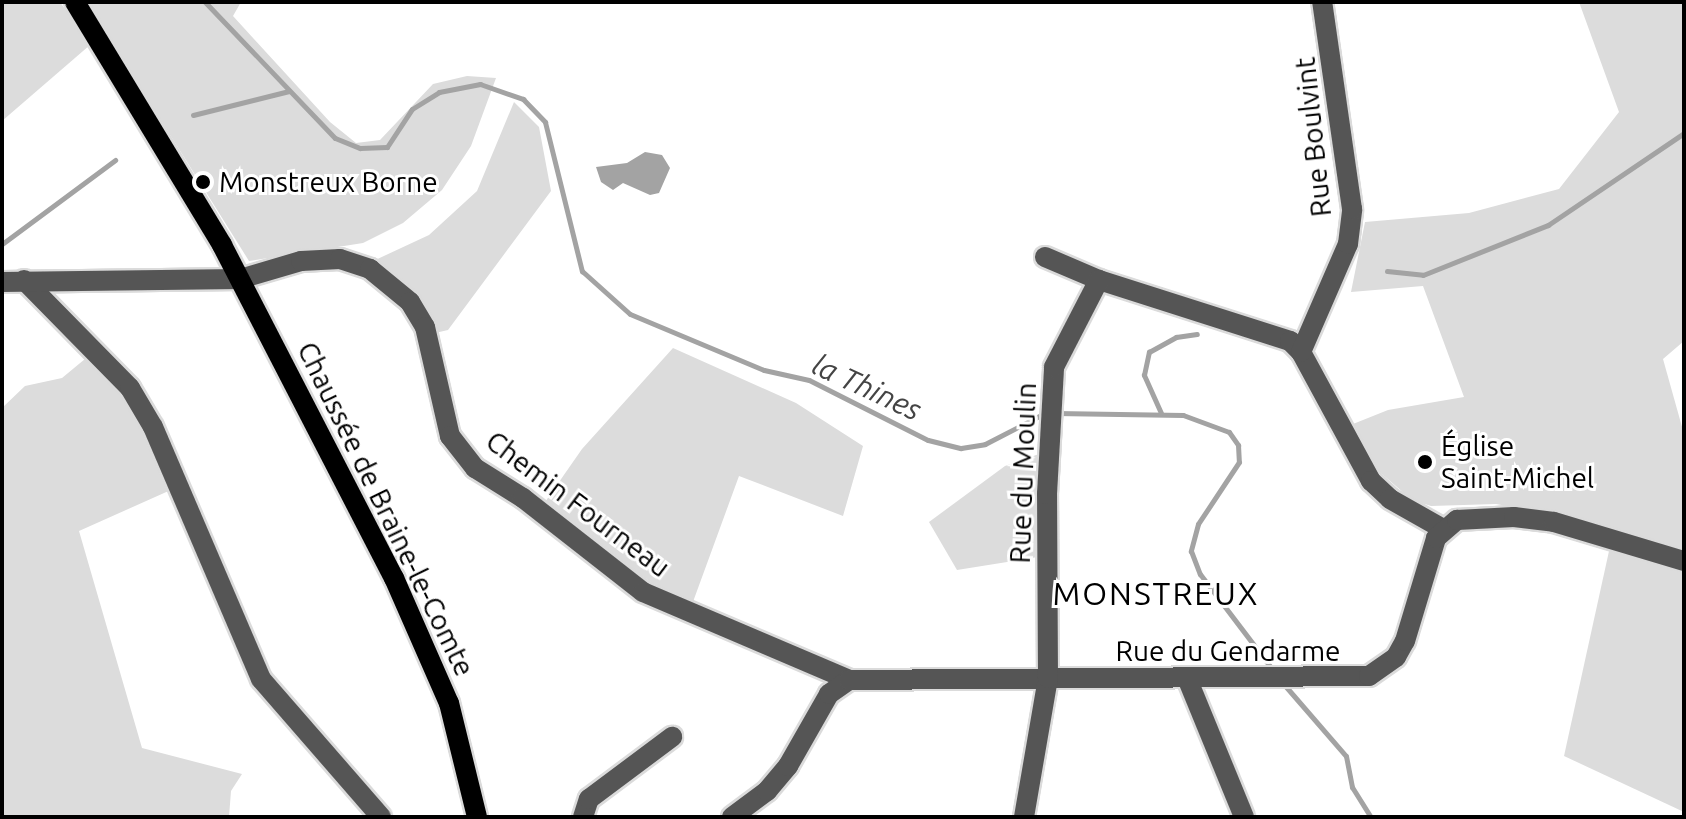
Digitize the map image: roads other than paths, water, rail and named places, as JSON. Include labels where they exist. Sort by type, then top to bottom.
[{"type":"main road","name":"Chaussée de Braine-le-Comte","points":[[75,2],[152,122],[240,279],[425,644],[463,748],[477,817]]},
{"type":"street","name":"Rue Boulvint","points":[[1301,352],[1348,244],[1352,209],[1322,2]]},
{"type":"street","points":[[1045,257],[1099,280],[1290,341],[1301,352],[1371,481],[1390,499],[1443,529],[1457,520],[1480,517],[1541,520],[1596,530],[1684,561]]},
{"type":"street","name":"Chemin Fourneau","points":[[240,279],[301,261],[340,259],[370,269],[410,302],[436,361],[450,436],[475,468],[523,498],[643,592],[849,680]]},
{"type":"street","points":[[2,282],[240,279]]},
{"type":"street","points":[[24,280],[130,388],[153,427],[261,679],[381,817]]},
{"type":"street","name":"Rue du Moulin","points":[[1024,817],[1048,678],[1051,413],[1061,349],[1099,280]]},
{"type":"street","name":"Rue du Gendarme","points":[[849,680],[1357,679],[1396,657],[1443,529]]},
{"type":"street","points":[[1187,678],[1244,817]]},
{"type":"street","points":[[732,817],[788,766],[829,694],[849,680]]},
{"type":"street","points":[[583,817],[589,799],[672,737]]},
{"type":"waterway","name":"la Thines","points":[[205,2],[335,138],[360,148],[387,147],[412,109],[439,92],[480,84],[523,99],[545,122],[582,271],[630,314],[764,370],[809,380],[928,440],[961,448],[985,444],[1045,413]]},
{"type":"waterway","points":[[193,115],[289,91]]},
{"type":"waterway","points":[[1387,271],[1423,275],[1548,225],[1684,133]]},
{"type":"waterway","points":[[2,244],[115,160]]},
{"type":"waterway","points":[[1161,413],[1144,375],[1149,352],[1176,337],[1197,334]]},
{"type":"waterway","name":"la Thines","points":[[1055,413],[1183,415],[1229,432],[1238,445],[1239,462],[1198,524],[1191,551],[1200,574],[1273,670]]},
{"type":"waterway","name":"la Thines","points":[[1281,681],[1346,756],[1352,787],[1371,817]]},
{"type":"place","name":"Monstreux Borne","points":[[203,182]]},
{"type":"place","name":"Église Saint-Michel","points":[[1425,462]]},
{"type":"district","name":"MONSTREUX","points":[[1156,593]]}]
